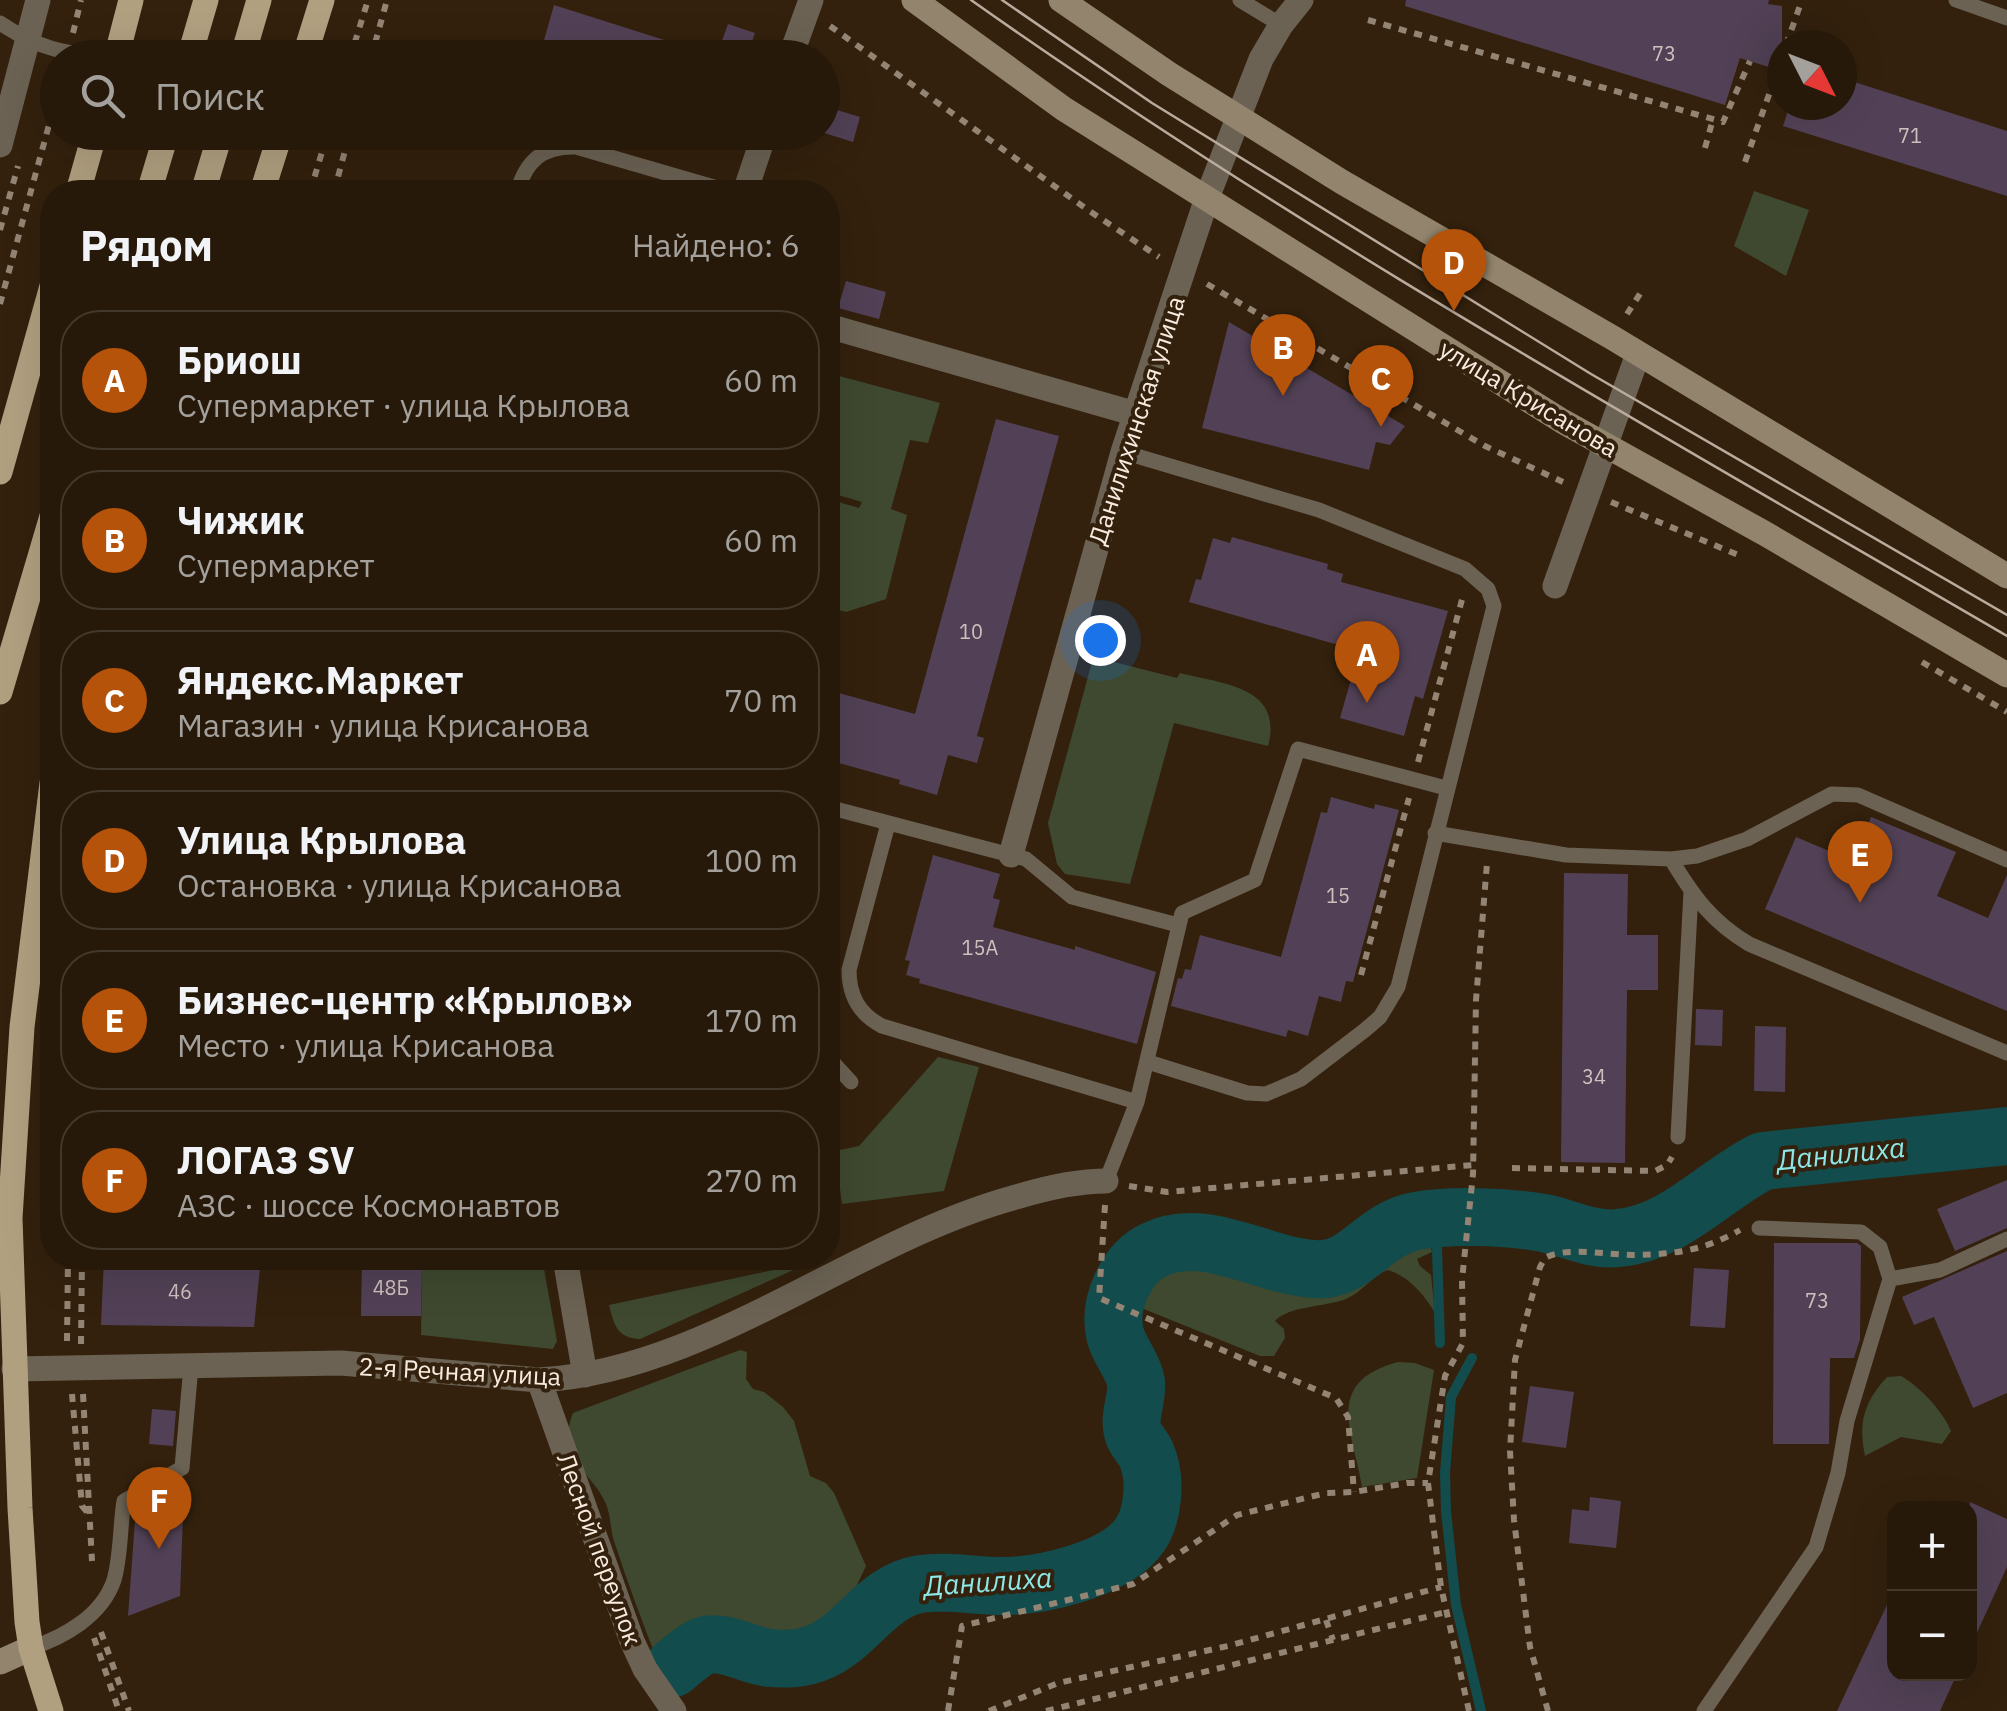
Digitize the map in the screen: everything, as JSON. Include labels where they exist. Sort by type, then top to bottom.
[{"type":"main road","points":[[119,40],[132,0]]},
{"type":"main road","points":[[194,40],[206,0]]},
{"type":"main road","points":[[247,40],[259,0]]},
{"type":"main road","points":[[310,40],[322,0]]},
{"type":"main road","name":"улица Крисанова","points":[[914,0],[1064,109],[1425,336],[1606,445],[2007,675]]},
{"type":"main road","points":[[1061,0],[1237,118],[2007,576]]},
{"type":"main road","points":[[81,180],[90,150]]},
{"type":"main road","points":[[153,180],[162,150]]},
{"type":"main road","points":[[206,180],[215,150]]},
{"type":"main road","points":[[266,180],[275,150]]},
{"type":"main road","points":[[0,472],[40,329]]},
{"type":"main road","points":[[0,692],[40,557]]},
{"type":"main road","points":[[40,881],[22,1027],[12,1166],[14,1369],[31,1648],[51,1711]]},
{"type":"main road","points":[[0,1662],[31,1648]]},
{"type":"street","points":[[0,146],[38,0]]},
{"type":"street","name":"Данилихинская улица","points":[[1011,855],[1123,452],[1207,198],[1261,59],[1301,0]]},
{"type":"street","points":[[796,40],[808,5]]},
{"type":"street","points":[[748,180],[759,150]]},
{"type":"street","points":[[840,329],[1136,414]]},
{"type":"street","points":[[1555,586],[1638,354]]},
{"type":"street","name":"2-я Речная улица","points":[[840,1269],[978,1207],[1069,1183],[1106,1181]]},
{"type":"street","points":[[568,1270],[586,1375]]},
{"type":"street","name":"2-я Речная улица","points":[[14,1369],[341,1364],[540,1380],[586,1375],[714,1331],[837,1270]]},
{"type":"street","name":"Лесной переулок","points":[[540,1380],[632,1641],[645,1669],[674,1711]]},
{"type":"lane","points":[[1240,0],[1281,25]]},
{"type":"lane","points":[[1956,0],[2007,18]]},
{"type":"lane","points":[[0,23],[40,46]]},
{"type":"lane","points":[[523,180],[530,162],[547,150]]},
{"type":"lane","points":[[586,150],[690,180]]},
{"type":"lane","points":[[1123,452],[1319,510],[1465,569],[1481,580],[1492,598],[1493,618],[1446,788],[1398,987],[1380,1016],[1301,1078],[1266,1094],[1247,1093],[1148,1062]]},
{"type":"lane","points":[[1106,1181],[1137,1102],[1182,913],[1255,880],[1298,749],[1446,788]]},
{"type":"lane","points":[[1435,833],[1566,855],[1672,859],[1722,849],[1770,829],[1821,799],[1844,792],[2007,860]]},
{"type":"lane","points":[[840,810],[1026,858],[1072,897],[1178,925]]},
{"type":"lane","points":[[888,824],[850,970],[852,996],[863,1012],[882,1026],[1137,1102]]},
{"type":"lane","points":[[1672,859],[1710,918],[1749,944],[2007,1053]]},
{"type":"lane","points":[[1678,1137],[1691,892]]},
{"type":"lane","points":[[840,1070],[851,1082]]},
{"type":"lane","points":[[1704,1711],[1816,1547],[1838,1473],[1847,1421],[1890,1279],[1880,1248],[1861,1232],[1759,1228]]},
{"type":"lane","points":[[1890,1279],[1940,1270],[2007,1240]]},
{"type":"lane","points":[[31,1648],[58,1639],[94,1612],[114,1579],[124,1501],[182,1468],[191,1366]]},
{"type":"path","points":[[71,38],[81,0]]},
{"type":"path","points":[[356,40],[368,0]]},
{"type":"path","points":[[376,40],[387,0]]},
{"type":"path","points":[[1791,30],[1802,0]]},
{"type":"path","points":[[808,5],[1088,210],[1163,260]]},
{"type":"path","points":[[1368,20],[1723,122],[1750,61]]},
{"type":"path","points":[[1745,162],[1767,100]]},
{"type":"path","points":[[1704,148],[1713,119]]},
{"type":"path","points":[[0,304],[42,150]]},
{"type":"path","points":[[314,180],[323,150]]},
{"type":"path","points":[[337,180],[345,150]]},
{"type":"path","points":[[1198,279],[1485,446],[1749,559]]},
{"type":"path","points":[[1627,315],[1643,288]]},
{"type":"path","points":[[1361,975],[1465,590],[1463,585]]},
{"type":"path","points":[[1912,656],[2007,712]]},
{"type":"path","points":[[1469,1711],[1441,1587],[1428,1484],[1445,1376],[1463,1343],[1462,1280],[1473,1169],[1478,969],[1489,843]]},
{"type":"path","points":[[1512,1168],[1655,1171],[1667,1165],[1678,1137]]},
{"type":"path","points":[[1354,1492],[1348,1417],[1336,1398],[1099,1298],[1106,1181],[1167,1192],[1473,1169]]},
{"type":"path","points":[[1548,1711],[1530,1647],[1514,1520],[1510,1451],[1516,1360],[1540,1267],[1553,1253],[1706,1248],[1740,1230],[1759,1228]]},
{"type":"path","points":[[67,1342],[68,1270]]},
{"type":"path","points":[[81,1346],[82,1270]]},
{"type":"path","points":[[71,1384],[82,1506],[90,1515]]},
{"type":"path","points":[[82,1388],[94,1612],[129,1711]]},
{"type":"path","points":[[948,1711],[962,1626],[1133,1584],[1237,1514],[1326,1493],[1407,1482],[1428,1484]]},
{"type":"path","points":[[990,1711],[1058,1684],[1228,1646],[1441,1587]]},
{"type":"path","points":[[1046,1711],[1446,1612]]},
{"type":"path","points":[[1326,1620],[1333,1640]]},
{"type":"path","points":[[92,1632],[119,1711]]},
{"type":"green space","points":[[1754,191],[1809,210],[1786,276],[1734,246]]},
{"type":"green space","points":[[840,376],[940,403],[928,443],[910,440],[891,509],[907,515],[886,599],[846,612],[840,610],[840,502],[859,508],[862,502],[840,496]]},
{"type":"green space","points":[[1098,658],[1177,678],[1180,673],[1231,685],[1258,699],[1271,726],[1268,746],[1174,723],[1130,884],[1065,874],[1057,864],[1048,823],[1092,662]]},
{"type":"green space","points":[[938,1057],[979,1067],[944,1191],[842,1204],[840,1150],[859,1146]]},
{"type":"green space","points":[[1420,1225],[1427,1227],[1432,1252],[1417,1259],[1431,1275],[1435,1313],[1414,1286],[1387,1270],[1346,1299],[1281,1316],[1275,1321],[1284,1329],[1285,1338],[1274,1356],[1260,1356],[1122,1297],[1135,1275],[1152,1260],[1170,1252],[1211,1250],[1324,1274],[1350,1265],[1394,1234]]},
{"type":"green space","points":[[422,1270],[544,1270],[557,1341],[553,1349],[421,1335]]},
{"type":"green space","points":[[773,1270],[793,1270],[640,1339],[626,1336],[618,1329],[609,1305]]},
{"type":"green space","points":[[740,1350],[747,1352],[746,1379],[753,1389],[764,1392],[794,1421],[810,1476],[826,1483],[834,1493],[866,1566],[849,1615],[829,1635],[789,1649],[716,1638],[698,1640],[686,1646],[668,1665],[662,1665],[624,1571],[606,1504],[573,1453],[570,1421],[573,1413]]},
{"type":"green space","points":[[1398,1362],[1434,1370],[1417,1478],[1362,1487],[1349,1427],[1351,1395],[1375,1371]]},
{"type":"green space","points":[[1901,1376],[1930,1400],[1951,1431],[1942,1444],[1901,1437],[1865,1456],[1862,1433],[1868,1404],[1887,1377]]},
{"type":"building","points":[[1406,0],[1769,0],[1768,4],[1782,6],[1782,30],[1767,30],[1767,66],[1740,58],[1725,105],[1405,6]]},
{"type":"building","points":[[554,5],[664,40],[544,40]]},
{"type":"building","points":[[728,24],[755,33],[752,40],[722,40]]},
{"type":"building","points":[[1857,83],[2007,131],[2007,196],[1783,126],[1785,120],[1857,120]]},
{"type":"building","points":[[840,111],[860,117],[853,142],[840,138]]},
{"type":"building","points":[[846,281],[886,292],[879,319],[840,309]]},
{"type":"building","points":[[1229,322],[1405,426],[1390,445],[1376,442],[1369,470],[1202,428]]},
{"type":"building","points":[[996,419],[1059,436],[977,736],[984,738],[977,763],[948,755],[937,795],[840,763],[840,693],[915,714]]},
{"type":"building","points":[[1232,537],[1328,564],[1327,569],[1343,574],[1341,582],[1448,611],[1423,699],[1415,696],[1404,736],[1340,718],[1359,651],[1189,602],[1196,579],[1201,580],[1213,538],[1230,543]]},
{"type":"building","points":[[1331,797],[1374,809],[1375,804],[1399,810],[1353,982],[1346,981],[1341,1002],[1319,996],[1308,1036],[1288,1030],[1286,1037],[1171,1006],[1178,978],[1182,979],[1185,969],[1191,970],[1200,935],[1281,957],[1321,812],[1327,813]]},
{"type":"building","points":[[1871,817],[1956,852],[1937,896],[1988,918],[2007,875],[2007,1011],[1765,909],[1796,837],[1853,861]]},
{"type":"building","points":[[933,855],[1000,874],[993,898],[1000,900],[993,927],[1075,950],[1075,946],[1156,972],[1137,1044],[919,983],[920,979],[906,975],[910,961],[905,960]]},
{"type":"building","points":[[1564,873],[1628,874],[1627,935],[1658,935],[1658,990],[1627,990],[1625,1163],[1561,1162]]},
{"type":"building","points":[[1696,1009],[1723,1010],[1722,1046],[1695,1045]]},
{"type":"building","points":[[1755,1026],[1786,1027],[1785,1092],[1754,1091]]},
{"type":"building","points":[[2007,1180],[2007,1228],[1955,1251],[1937,1209]]},
{"type":"building","points":[[1774,1243],[1861,1246],[1860,1339],[1854,1358],[1830,1358],[1829,1444],[1773,1444]]},
{"type":"building","points":[[2007,1251],[2007,1393],[1973,1408],[1934,1317],[1914,1325],[1902,1297]]},
{"type":"building","points":[[1694,1268],[1729,1270],[1725,1328],[1690,1326]]},
{"type":"building","points":[[103,1270],[260,1270],[254,1327],[101,1325]]},
{"type":"building","points":[[362,1270],[422,1270],[421,1316],[361,1316]]},
{"type":"building","points":[[1530,1386],[1574,1392],[1566,1448],[1522,1442]]},
{"type":"building","points":[[152,1409],[176,1411],[173,1446],[149,1444]]},
{"type":"building","points":[[184,1487],[180,1596],[128,1616],[136,1507]]},
{"type":"building","points":[[1590,1497],[1621,1501],[1616,1548],[1569,1543],[1572,1509],[1589,1511]]},
{"type":"building","points":[[1977,1505],[2007,1519],[2007,1567],[1977,1633]]},
{"type":"building","points":[[1887,1605],[1887,1681],[1954,1681],[1940,1711],[1837,1711]]},
{"type":"waterway","name":"Данилиха","points":[[673,1668],[695,1650],[711,1644],[769,1658],[807,1656],[838,1641],[903,1589],[930,1583],[1037,1583],[1093,1568],[1124,1551],[1147,1522],[1152,1486],[1145,1451],[1132,1429],[1136,1382],[1115,1334],[1114,1310],[1128,1274],[1154,1250],[1174,1243],[1195,1242],[1283,1264],[1324,1269],[1347,1261],[1402,1225],[1463,1217],[1530,1221],[1590,1236],[1618,1238],[1639,1234],[1676,1218],[1763,1161],[2007,1136]]},
{"type":"waterway","points":[[1436,1218],[1440,1343]]},
{"type":"waterway","points":[[1472,1358],[1451,1397],[1445,1473],[1456,1605],[1481,1711]]},
{"type":"tram line","points":[[971,0],[1096,86],[1352,250],[2007,636]]},
{"type":"tram line","points":[[1002,0],[1152,103],[1591,374],[2007,615]]},
{"type":"place","name":"Улица Крылова","points":[[1454,311]]},
{"type":"place","name":"Чижик","points":[[1283,396]]},
{"type":"place","name":"Яндекс.Маркет","points":[[1381,427]]},
{"type":"place","name":"Бриош","points":[[1367,703]]},
{"type":"place","name":"Бизнес-центр «Крылов»","points":[[1860,903]]},
{"type":"place","name":"ЛОГАЗ SV","points":[[159,1549]]}]
